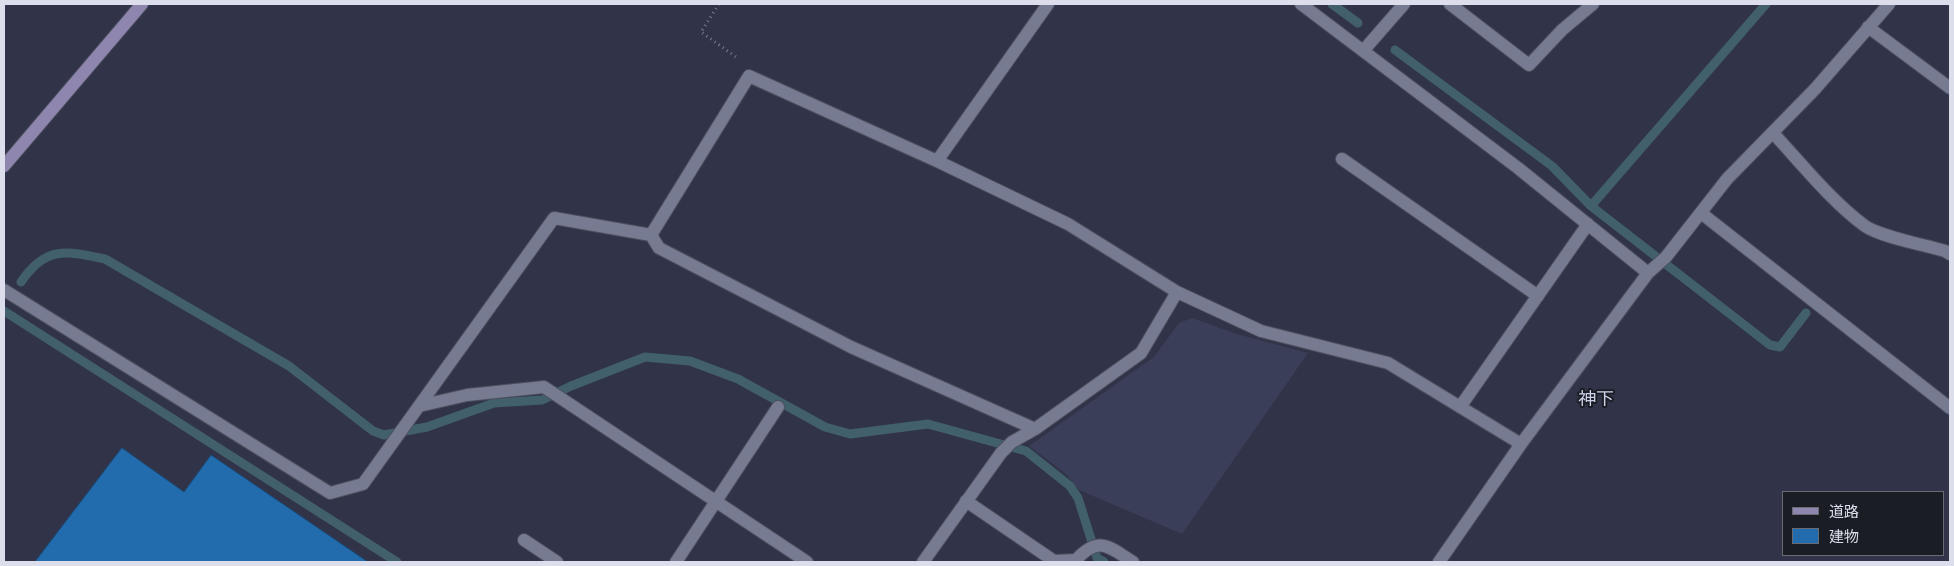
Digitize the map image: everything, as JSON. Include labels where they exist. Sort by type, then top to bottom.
[{"type":"street","points":[[4,166],[142,4]]},
{"type":"street","points":[[937,161],[1048,4]]},
{"type":"street","points":[[1301,4],[1518,168],[1588,224],[1652,270]]},
{"type":"street","points":[[1363,51],[1404,4]]},
{"type":"street","points":[[1450,4],[1529,65],[1562,30],[1593,4]]},
{"type":"street","points":[[1439,562],[1521,444],[1652,270],[1666,257],[1727,179],[1815,89],[1888,4]]},
{"type":"street","points":[[1868,27],[1950,88]]},
{"type":"street","points":[[652,236],[748,76],[937,161],[1068,224],[1177,292],[1261,331],[1388,363],[1521,444]]},
{"type":"street","points":[[1773,133],[1833,197],[1866,227],[1894,238],[1945,251],[1950,254]]},
{"type":"street","points":[[1342,159],[1538,296]]},
{"type":"street","points":[[1701,213],[1950,408]]},
{"type":"street","points":[[4,290],[330,493],[363,484],[554,218],[652,236]]},
{"type":"street","points":[[1460,406],[1588,224]]},
{"type":"street","points":[[652,236],[658,248],[851,347],[1035,429]]},
{"type":"street","points":[[923,562],[1001,453],[1012,442],[1035,429],[1141,353],[1177,292]]},
{"type":"street","points":[[419,406],[467,395],[544,387],[807,562]]},
{"type":"street","points":[[676,562],[778,406]]},
{"type":"street","points":[[966,501],[1054,561],[1076,560],[1092,547],[1109,546],[1133,562]]},
{"type":"street","points":[[524,540],[557,562]]},
{"type":"path","points":[[718,4],[701,32],[742,61],[748,76]]},
{"type":"shaded area","points":[[1192,318],[1237,334],[1308,353],[1182,534],[1079,490],[1065,473],[1029,446],[1154,357],[1179,323]]},
{"type":"building","points":[[122,448],[184,492],[211,455],[368,562],[35,562]]},
{"type":"waterway","points":[[1332,4],[1358,23]]},
{"type":"waterway","points":[[1591,206],[1766,4]]},
{"type":"waterway","points":[[1395,50],[1552,166],[1591,206],[1770,345],[1780,347],[1806,313]]},
{"type":"waterway","points":[[21,282],[30,270],[49,256],[68,253],[105,259],[289,366],[373,431],[384,435],[427,427],[494,403],[542,400],[571,386],[645,357],[690,361],[738,379],[825,427],[850,434],[928,424],[1026,451],[1070,486],[1078,498],[1097,558],[1104,562]]},
{"type":"waterway","points":[[4,311],[397,562]]},
{"type":"district","name":"神下","points":[[1596,399]]}]
